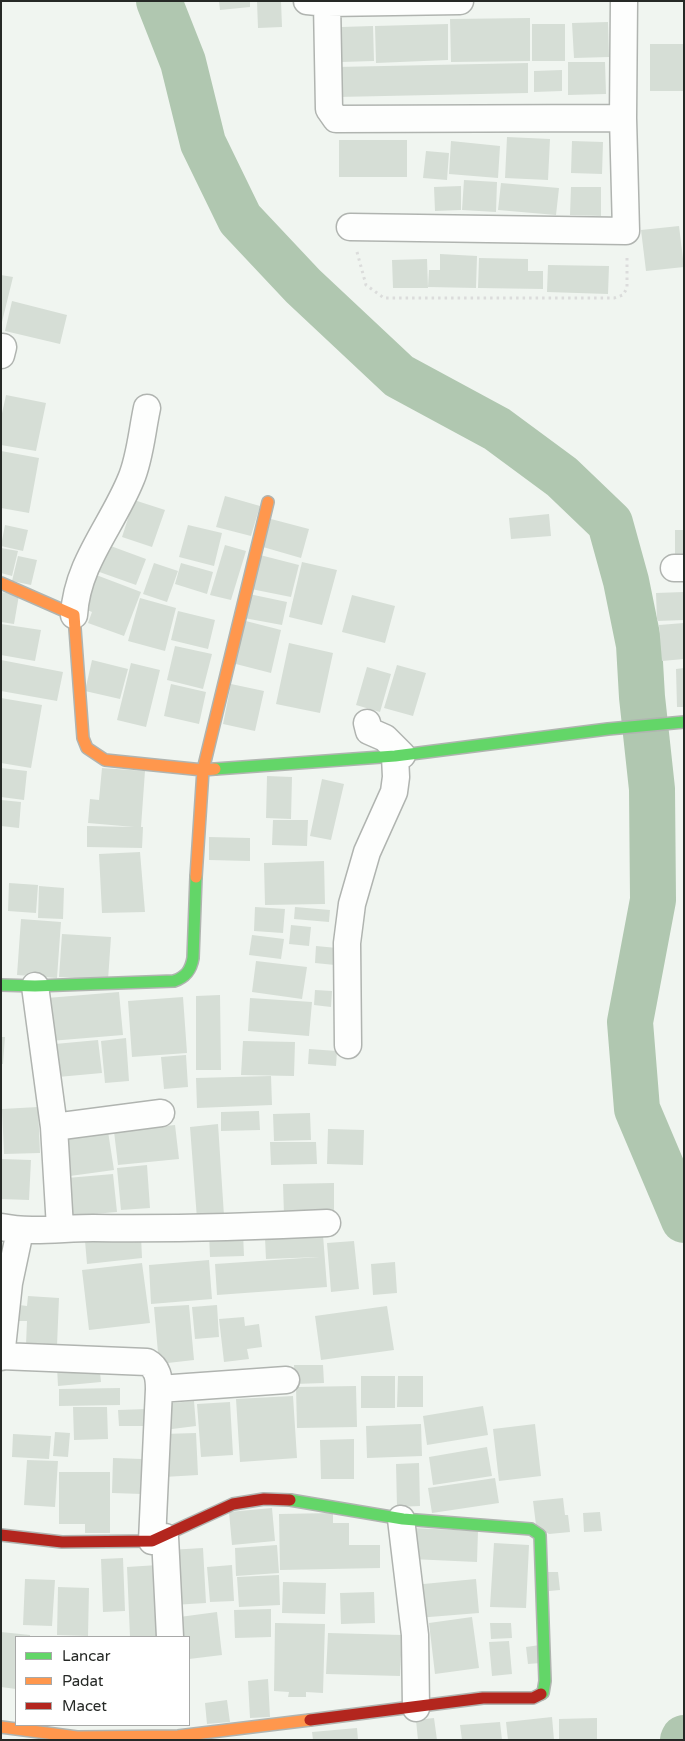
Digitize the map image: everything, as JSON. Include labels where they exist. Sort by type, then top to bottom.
[{"type":"street","points":[[460,1],[317,2],[329,109],[336,119],[623,118]]},
{"type":"street","points":[[350,227],[626,231],[623,118],[624,1]]},
{"type":"street","points":[[147,408],[132,477],[122,501],[92,551],[78,587],[74,615],[83,738],[87,748],[105,760],[202,770],[398,756],[608,729],[684,722]]},
{"type":"street","points":[[1,985],[35,986],[174,982],[186,976],[193,958],[197,832],[202,770],[268,502]]},
{"type":"street","points":[[1,583],[74,615]]},
{"type":"street","points":[[348,1045],[347,943],[352,904],[367,852],[394,792],[398,756],[385,738],[369,731],[367,723]]},
{"type":"street","points":[[35,986],[54,1127],[60,1228]]},
{"type":"street","points":[[54,1127],[161,1113]]},
{"type":"street","points":[[170,1636],[159,1539],[159,1375],[147,1362],[1,1356],[10,1283],[10,1229],[221,1229],[327,1223]]},
{"type":"street","points":[[159,1389],[286,1380]]},
{"type":"street","points":[[1,1535],[62,1542],[159,1539],[221,1507],[277,1498],[401,1519],[528,1528],[540,1535],[545,1681],[543,1693],[533,1698],[484,1698],[416,1708],[111,1738],[53,1737],[1,1726]]},
{"type":"street","points":[[401,1519],[414,1635],[416,1708]]},
{"type":"path","points":[[350,227],[366,285],[384,298],[618,297],[627,288],[626,231]]},
{"type":"building","points":[[219,1],[250,1],[250,7],[220,10]]},
{"type":"building","points":[[257,1],[281,1],[282,27],[258,28]]},
{"type":"building","points":[[530,18],[530,61],[451,62],[450,19]]},
{"type":"building","points":[[608,22],[609,57],[574,58],[572,23]]},
{"type":"building","points":[[448,24],[448,60],[376,63],[375,26]]},
{"type":"building","points":[[532,24],[565,24],[565,61],[532,61]]},
{"type":"building","points":[[373,26],[374,61],[341,62],[341,27]]},
{"type":"building","points":[[650,44],[684,44],[684,91],[650,91]]},
{"type":"building","points":[[568,62],[605,62],[606,94],[568,95]]},
{"type":"building","points":[[528,63],[528,93],[337,97],[336,67]]},
{"type":"building","points":[[562,70],[562,91],[534,92],[534,71]]},
{"type":"building","points":[[507,137],[550,139],[548,180],[505,178]]},
{"type":"building","points":[[339,140],[407,140],[407,177],[339,177]]},
{"type":"building","points":[[451,141],[500,146],[498,178],[449,174]]},
{"type":"building","points":[[572,141],[603,142],[602,174],[571,173]]},
{"type":"building","points":[[426,151],[449,153],[447,180],[423,178]]},
{"type":"building","points":[[464,180],[497,182],[496,212],[462,210]]},
{"type":"building","points":[[501,183],[559,188],[556,215],[498,210]]},
{"type":"building","points":[[461,186],[461,210],[435,211],[434,187]]},
{"type":"building","points":[[571,187],[601,187],[601,216],[570,215]]},
{"type":"building","points":[[679,226],[684,267],[646,271],[641,230]]},
{"type":"building","points":[[440,254],[477,256],[476,288],[428,287],[429,270],[440,270]]},
{"type":"building","points":[[479,258],[528,259],[528,271],[543,271],[543,289],[478,288]]},
{"type":"building","points":[[427,259],[428,288],[393,288],[392,260]]},
{"type":"building","points":[[548,265],[609,266],[608,294],[547,292]]},
{"type":"building","points":[[1,275],[13,277],[2,322],[1,322]]},
{"type":"building","points":[[12,301],[67,315],[60,344],[5,331]]},
{"type":"building","points":[[6,395],[46,403],[36,451],[1,445],[1,418]]},
{"type":"building","points":[[1,451],[39,458],[29,513],[1,508]]},
{"type":"building","points":[[225,496],[260,506],[251,536],[216,527]]},
{"type":"building","points":[[134,500],[165,510],[152,547],[122,537]]},
{"type":"building","points":[[549,514],[551,536],[511,539],[509,518]]},
{"type":"building","points":[[271,519],[309,529],[301,558],[263,547]]},
{"type":"building","points":[[5,525],[28,530],[23,551],[1,546]]},
{"type":"building","points":[[188,525],[222,533],[214,566],[179,557]]},
{"type":"building","points":[[675,530],[684,530],[684,560],[675,560]]},
{"type":"building","points":[[108,545],[146,559],[136,585],[91,569]]},
{"type":"building","points":[[225,545],[246,551],[231,600],[210,595]]},
{"type":"building","points":[[1,548],[18,551],[12,576],[1,573]]},
{"type":"building","points":[[260,555],[299,565],[291,597],[251,589]]},
{"type":"building","points":[[18,556],[37,560],[31,585],[12,581]]},
{"type":"building","points":[[302,562],[337,570],[322,625],[289,617]]},
{"type":"building","points":[[154,563],[178,571],[167,602],[143,594]]},
{"type":"building","points":[[181,563],[213,572],[207,594],[175,584]]},
{"type":"building","points":[[91,573],[141,592],[124,636],[88,623],[92,612],[78,606]]},
{"type":"building","points":[[1,592],[19,595],[14,624],[1,622]]},
{"type":"building","points":[[684,592],[684,620],[657,621],[656,593]]},
{"type":"building","points":[[249,594],[287,602],[282,625],[244,618]]},
{"type":"building","points":[[352,595],[395,606],[385,643],[342,632]]},
{"type":"building","points":[[140,598],[176,608],[165,651],[128,641]]},
{"type":"building","points":[[178,611],[215,620],[208,649],[171,640]]},
{"type":"building","points":[[242,620],[281,630],[271,673],[232,663]]},
{"type":"building","points":[[684,623],[684,659],[662,661],[659,625]]},
{"type":"building","points":[[1,624],[41,630],[35,661],[1,655]]},
{"type":"building","points":[[289,643],[333,653],[320,713],[276,704]]},
{"type":"building","points":[[175,646],[212,654],[203,689],[167,680]]},
{"type":"building","points":[[1,660],[63,672],[57,701],[1,691]]},
{"type":"building","points":[[92,660],[128,669],[120,699],[85,691]]},
{"type":"building","points":[[131,663],[160,670],[146,727],[117,720]]},
{"type":"building","points":[[397,665],[426,673],[413,716],[384,708]]},
{"type":"building","points":[[367,667],[391,674],[380,712],[356,705]]},
{"type":"building","points":[[684,668],[684,707],[677,707],[676,669]]},
{"type":"building","points":[[171,684],[206,692],[199,724],[164,716]]},
{"type":"building","points":[[231,684],[264,691],[255,731],[223,724]]},
{"type":"building","points":[[1,698],[42,705],[31,768],[1,763]]},
{"type":"building","points":[[1,768],[27,771],[24,800],[1,797]]},
{"type":"building","points":[[102,768],[145,771],[141,827],[143,827],[142,848],[87,847],[87,826],[134,827],[88,823],[90,799],[99,800]]},
{"type":"building","points":[[267,776],[292,777],[291,819],[266,818]]},
{"type":"building","points":[[322,779],[344,784],[331,840],[310,836]]},
{"type":"building","points":[[1,800],[21,802],[19,828],[1,826]]},
{"type":"building","points":[[273,820],[308,820],[307,846],[272,845]]},
{"type":"building","points":[[209,837],[250,838],[250,861],[209,860]]},
{"type":"building","points":[[140,852],[145,912],[102,913],[99,854]]},
{"type":"building","points":[[324,861],[325,904],[265,905],[264,863]]},
{"type":"building","points":[[9,883],[38,885],[36,913],[8,911]]},
{"type":"building","points":[[39,886],[64,888],[63,919],[38,918]]},
{"type":"building","points":[[255,907],[285,909],[283,933],[254,931]]},
{"type":"building","points":[[295,907],[330,910],[329,922],[294,919]]},
{"type":"building","points":[[21,919],[61,922],[57,978],[17,975]]},
{"type":"building","points":[[291,925],[311,927],[309,946],[289,944]]},
{"type":"building","points":[[62,934],[111,937],[108,980],[59,977]]},
{"type":"building","points":[[252,935],[284,939],[281,959],[249,955]]},
{"type":"building","points":[[316,946],[337,948],[335,965],[315,963]]},
{"type":"building","points":[[256,961],[307,967],[302,999],[252,992]]},
{"type":"building","points":[[315,990],[332,991],[331,1007],[314,1005]]},
{"type":"building","points":[[119,992],[123,1035],[50,1041],[47,998]]},
{"type":"building","points":[[220,995],[221,1070],[196,1070],[196,996]]},
{"type":"building","points":[[183,997],[187,1053],[132,1057],[128,1001]]},
{"type":"building","points":[[250,998],[312,1002],[309,1036],[248,1031]]},
{"type":"building","points":[[1,1037],[5,1037],[3,1064],[1,1064]]},
{"type":"building","points":[[126,1038],[129,1081],[105,1083],[101,1041]]},
{"type":"building","points":[[98,1040],[102,1073],[58,1077],[55,1044]]},
{"type":"building","points":[[243,1041],[295,1042],[294,1076],[241,1075]]},
{"type":"building","points":[[309,1049],[337,1051],[336,1066],[308,1064]]},
{"type":"building","points":[[186,1055],[188,1087],[164,1089],[161,1057]]},
{"type":"building","points":[[271,1076],[272,1105],[197,1108],[196,1078]]},
{"type":"building","points":[[38,1107],[40,1153],[4,1154],[2,1109]]},
{"type":"building","points":[[259,1111],[260,1130],[221,1131],[221,1112]]},
{"type":"building","points":[[310,1113],[311,1140],[274,1141],[273,1114]]},
{"type":"building","points":[[113,1123],[145,1128],[175,1125],[179,1159],[118,1165]]},
{"type":"building","points":[[218,1124],[224,1216],[197,1219],[190,1127]]},
{"type":"building","points":[[107,1125],[114,1170],[70,1176],[64,1131]]},
{"type":"building","points":[[328,1129],[364,1130],[363,1165],[327,1164]]},
{"type":"building","points":[[270,1142],[316,1142],[317,1164],[271,1165]]},
{"type":"building","points":[[2,1159],[31,1160],[29,1200],[1,1199]]},
{"type":"building","points":[[147,1165],[150,1208],[121,1210],[117,1168]]},
{"type":"building","points":[[113,1174],[117,1212],[70,1216],[67,1178]]},
{"type":"building","points":[[334,1183],[334,1213],[284,1215],[283,1184]]},
{"type":"building","points":[[243,1233],[244,1256],[210,1257],[209,1234]]},
{"type":"building","points":[[323,1235],[327,1287],[217,1295],[215,1264],[319,1257],[266,1259],[265,1238]]},
{"type":"building","points":[[141,1236],[142,1258],[87,1264],[85,1241]]},
{"type":"building","points":[[354,1241],[359,1289],[331,1292],[327,1243]]},
{"type":"building","points":[[209,1260],[212,1299],[151,1304],[149,1265]]},
{"type":"building","points":[[395,1262],[397,1293],[373,1295],[371,1264]]},
{"type":"building","points":[[142,1263],[150,1323],[89,1330],[82,1270]]},
{"type":"building","points":[[28,1296],[59,1298],[57,1346],[26,1345],[27,1321],[18,1321],[19,1305],[27,1306]]},
{"type":"building","points":[[189,1305],[194,1360],[159,1364],[154,1307]]},
{"type":"building","points":[[217,1305],[219,1337],[195,1339],[192,1307]]},
{"type":"building","points":[[387,1306],[394,1350],[321,1360],[315,1316]]},
{"type":"building","points":[[244,1317],[245,1326],[259,1324],[262,1347],[247,1349],[249,1359],[224,1362],[219,1319]]},
{"type":"building","points":[[99,1363],[101,1382],[58,1386],[57,1367]]},
{"type":"building","points":[[294,1365],[323,1365],[324,1383],[295,1384]]},
{"type":"building","points":[[361,1376],[395,1376],[395,1408],[361,1408]]},
{"type":"building","points":[[398,1376],[423,1376],[423,1407],[397,1407]]},
{"type":"building","points":[[356,1386],[357,1427],[297,1428],[296,1387]]},
{"type":"building","points":[[120,1388],[120,1405],[59,1406],[59,1389]]},
{"type":"building","points":[[293,1396],[297,1458],[240,1462],[236,1399]]},
{"type":"building","points":[[194,1401],[196,1426],[164,1430],[161,1404]]},
{"type":"building","points":[[230,1402],[233,1455],[201,1457],[197,1404]]},
{"type":"building","points":[[483,1406],[488,1435],[427,1445],[423,1416]]},
{"type":"building","points":[[73,1407],[107,1407],[108,1439],[74,1440]]},
{"type":"building","points":[[147,1409],[148,1426],[119,1426],[118,1410]]},
{"type":"building","points":[[421,1424],[422,1456],[367,1458],[366,1426]]},
{"type":"building","points":[[535,1424],[541,1476],[499,1481],[493,1429]]},
{"type":"building","points":[[55,1432],[70,1433],[68,1457],[53,1456]]},
{"type":"building","points":[[196,1433],[198,1475],[164,1477],[163,1434]]},
{"type":"building","points":[[13,1434],[51,1436],[49,1459],[12,1457]]},
{"type":"building","points":[[354,1439],[354,1479],[321,1479],[320,1440]]},
{"type":"building","points":[[487,1447],[492,1476],[433,1485],[429,1457]]},
{"type":"building","points":[[113,1458],[142,1459],[142,1494],[112,1493]]},
{"type":"building","points":[[27,1460],[58,1461],[55,1507],[24,1505]]},
{"type":"building","points":[[419,1463],[420,1506],[397,1507],[396,1464]]},
{"type":"building","points":[[59,1472],[110,1472],[110,1533],[85,1533],[85,1524],[59,1524]]},
{"type":"building","points":[[495,1478],[499,1503],[432,1513],[428,1488]]},
{"type":"building","points":[[563,1498],[570,1532],[549,1534],[536,1525],[533,1501]]},
{"type":"building","points":[[272,1508],[275,1541],[232,1545],[229,1512]]},
{"type":"building","points":[[600,1512],[602,1531],[584,1532],[583,1513]]},
{"type":"building","points":[[333,1513],[333,1523],[349,1523],[349,1545],[380,1545],[380,1568],[280,1570],[279,1514]]},
{"type":"building","points":[[413,1528],[478,1531],[477,1562],[411,1559]]},
{"type":"building","points":[[494,1543],[529,1545],[526,1608],[490,1607]]},
{"type":"building","points":[[277,1545],[279,1573],[236,1576],[235,1548]]},
{"type":"building","points":[[203,1548],[206,1603],[173,1605],[169,1550]]},
{"type":"building","points":[[123,1558],[125,1611],[103,1612],[101,1559]]},
{"type":"building","points":[[158,1565],[162,1636],[130,1636],[127,1567]]},
{"type":"building","points":[[232,1565],[234,1601],[210,1602],[207,1567]]},
{"type":"building","points":[[547,1572],[558,1572],[560,1590],[549,1591]]},
{"type":"building","points":[[279,1575],[280,1605],[239,1607],[237,1577]]},
{"type":"building","points":[[25,1579],[55,1580],[52,1626],[23,1625]]},
{"type":"building","points":[[476,1579],[479,1613],[417,1618],[413,1585]]},
{"type":"building","points":[[283,1582],[326,1583],[325,1614],[282,1613]]},
{"type":"building","points":[[58,1587],[89,1588],[88,1636],[57,1635]]},
{"type":"building","points":[[374,1592],[375,1623],[341,1624],[340,1593]]},
{"type":"building","points":[[271,1609],[271,1637],[235,1638],[234,1610]]},
{"type":"building","points":[[217,1612],[222,1655],[190,1659],[190,1636],[174,1636],[172,1618]]},
{"type":"building","points":[[472,1617],[479,1668],[435,1674],[429,1623]]},
{"type":"building","points":[[275,1623],[325,1624],[323,1693],[306,1692],[306,1697],[288,1697],[289,1692],[274,1691]]},
{"type":"building","points":[[490,1623],[511,1623],[512,1638],[491,1639]]},
{"type":"building","points":[[1,1632],[30,1635],[15,1636],[15,1689],[1,1687]]},
{"type":"building","points":[[328,1633],[402,1635],[400,1676],[326,1674]]},
{"type":"building","points":[[509,1641],[512,1674],[492,1676],[489,1642]]},
{"type":"building","points":[[540,1645],[541,1663],[528,1664],[526,1647]]},
{"type":"building","points":[[268,1679],[270,1717],[250,1718],[248,1681]]},
{"type":"building","points":[[227,1700],[230,1722],[207,1724],[205,1703]]},
{"type":"building","points":[[552,1717],[554,1740],[508,1740],[506,1722]]},
{"type":"building","points":[[434,1718],[437,1740],[418,1740],[416,1720]]},
{"type":"building","points":[[597,1718],[597,1740],[559,1740],[559,1719]]},
{"type":"building","points":[[500,1722],[502,1740],[462,1740],[460,1725]]},
{"type":"building","points":[[357,1728],[358,1740],[313,1740],[312,1732]]},
{"type":"waterway","points":[[159,1],[183,62],[203,143],[240,219],[303,286],[399,376],[497,429],[562,477],[610,523],[626,581],[639,645],[642,697],[652,789],[653,900],[630,1022],[637,1109],[684,1220]]},
{"type":"traffic: fast","points":[[215,769],[395,756],[608,729],[684,722]]},
{"type":"traffic: fast","points":[[1,985],[35,986],[174,981],[182,977],[191,966],[193,958],[196,877]]},
{"type":"traffic: fast","points":[[290,1500],[403,1519],[531,1529],[540,1535],[545,1681],[543,1693],[541,1694]]},
{"type":"traffic: slow","points":[[196,877],[203,770],[268,502]]},
{"type":"traffic: slow","points":[[1,583],[74,615],[83,738],[87,748],[105,760],[203,770],[215,769]]},
{"type":"traffic: slow","points":[[1,1727],[77,1737],[178,1736],[310,1720]]},
{"type":"traffic: jam","points":[[1,1535],[62,1542],[152,1541],[233,1504],[264,1499],[290,1500]]},
{"type":"traffic: jam","points":[[310,1720],[483,1698],[533,1698],[541,1694]]}]
